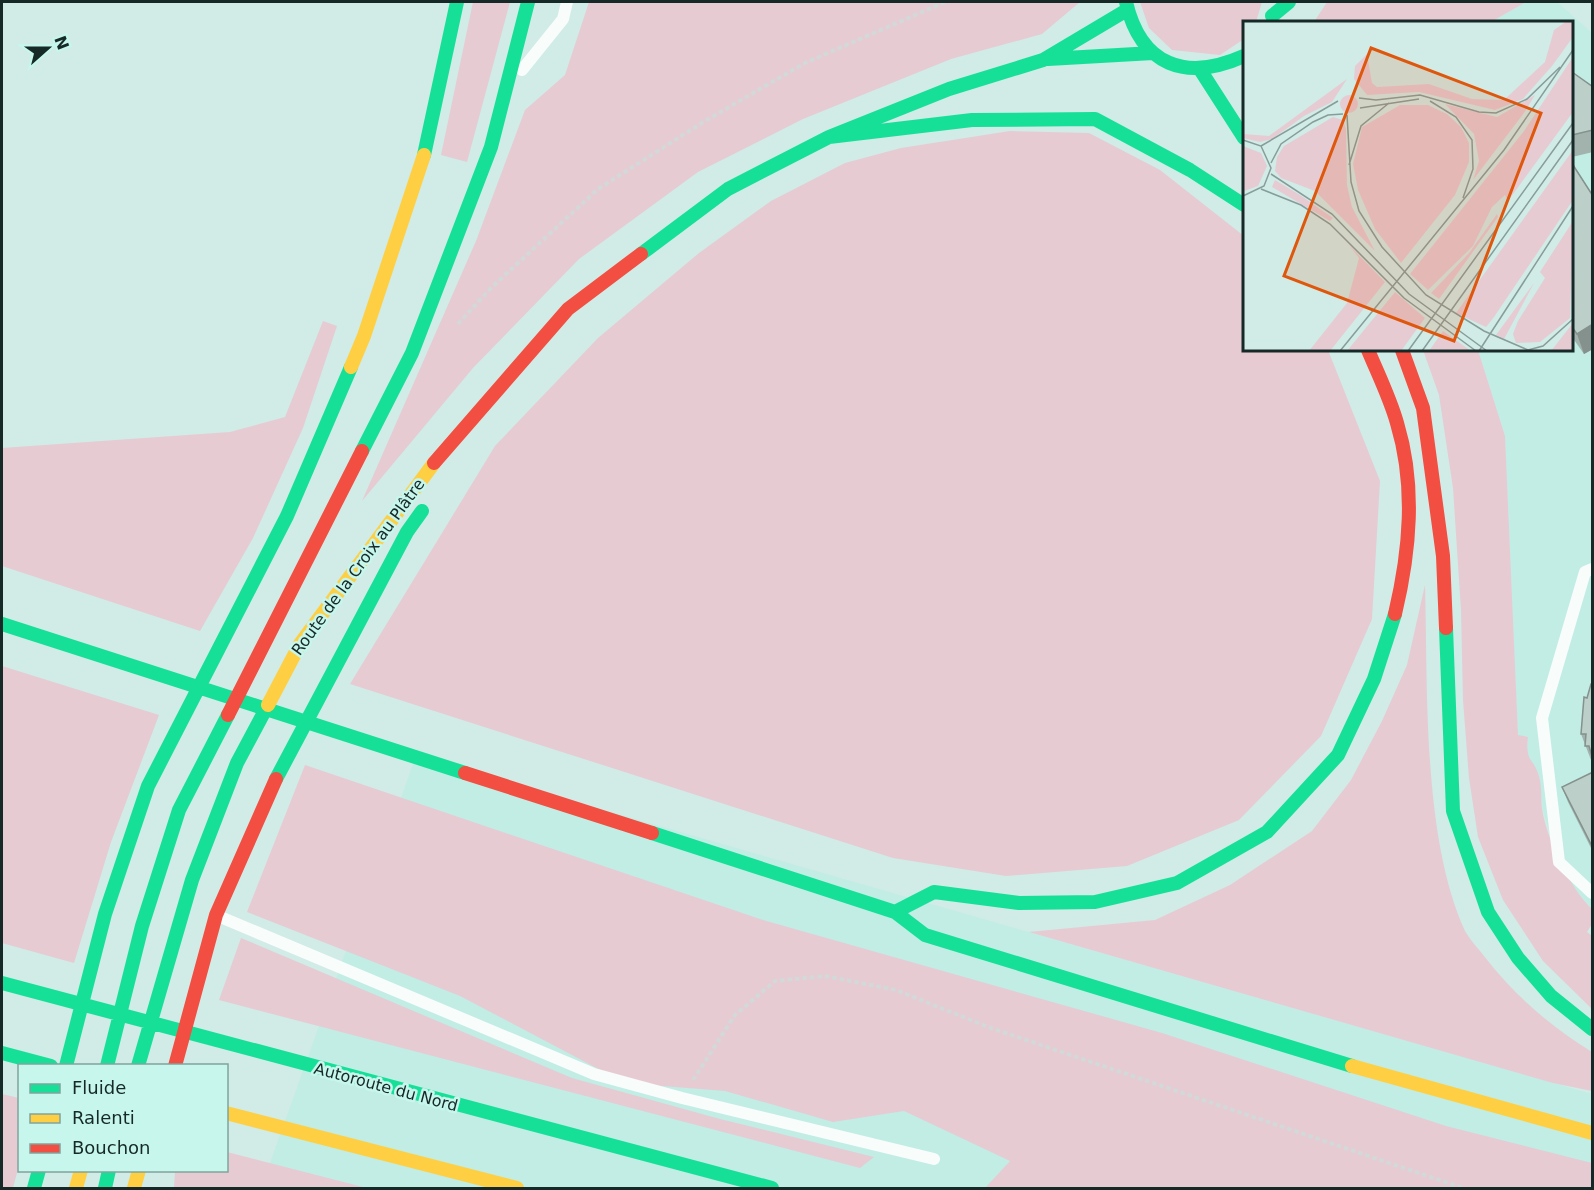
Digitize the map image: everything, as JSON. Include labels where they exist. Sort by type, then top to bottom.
[{"type":"main road","points":[[66,1064],[105,914],[148,786],[287,516],[364,336],[422,165],[457,2]]},
{"type":"main road","points":[[107,1064],[142,926],[179,810],[412,353],[491,147],[528,2]]},
{"type":"main road","points":[[1271,19],[1274,2]]},
{"type":"main road","points":[[1271,19],[1290,2]]},
{"type":"main road","points":[[1127,6],[1137,34],[1153,53],[1183,69],[1201,71],[1223,67],[1243,57]]},
{"type":"main road","name":"Route de la Croix au Plâtre","points":[[1043,60],[1127,6]]},
{"type":"main road","name":"Route de la Croix au Plâtre","points":[[138,1064],[196,869],[237,763],[300,644],[419,480],[568,309],[728,189],[829,137],[949,89],[1043,60],[1153,53]]},
{"type":"main road","points":[[1201,71],[1243,135]]},
{"type":"main road","points":[[829,137],[972,120],[1095,119],[1190,170],[1243,204]]},
{"type":"main road","name":"Route de la Croix au Plâtre","points":[[470,444],[568,309]]},
{"type":"main road","points":[[895,912],[934,892],[1019,903],[1095,902],[1177,884],[1267,832],[1338,755],[1374,679],[1394,620],[1406,567],[1410,491],[1397,423],[1368,351]]},
{"type":"main road","points":[[1402,351],[1423,408],[1443,556],[1453,811],[1488,912],[1518,958],[1551,996],[1593,1029]]},
{"type":"main road","name":"Route de la Croix au Plâtre","points":[[175,1064],[216,915],[265,800],[407,532],[428,502]]},
{"type":"main road","points":[[2,624],[895,912],[925,935],[1295,1050],[1593,1133]]},
{"type":"main road","name":"Autoroute du Nord","points":[[2,983],[208,1040],[772,1188]]},
{"type":"main road","points":[[2,1053],[46,1064]]},
{"type":"main road","points":[[228,1114],[517,1188]]},
{"type":"main road","points":[[34,1188],[38,1172]]},
{"type":"main road","points":[[76,1188],[80,1172]]},
{"type":"main road","points":[[105,1188],[109,1172]]},
{"type":"main road","points":[[134,1188],[138,1172]]},
{"type":"lane","points":[[506,89],[563,19],[567,2]]},
{"type":"lane","points":[[1593,569],[1586,572],[1542,718],[1559,862],[1593,893]]},
{"type":"lane","points":[[216,915],[594,1074],[934,1160]]},
{"type":"path","points":[[682,1098],[735,1015],[775,981],[825,976],[896,990],[991,1028],[1463,1188]]},
{"type":"shaded area","points":[[473,2],[510,2],[467,162],[441,155]]},
{"type":"shaded area","points":[[589,2],[1080,2],[1042,34],[951,59],[803,119],[698,172],[579,259],[473,368],[362,501],[476,241],[525,110],[565,75]]},
{"type":"shaded area","points":[[1140,2],[1262,2],[1256,21],[1243,21],[1243,40],[1220,55],[1172,50],[1149,28]]},
{"type":"shaded area","points":[[1327,2],[1526,2],[1493,21],[1315,21]]},
{"type":"shaded area","points":[[1526,2],[1557,2],[1592,33],[1592,909],[1574,888],[1562,866],[1543,812],[1539,775],[1526,754],[1528,738],[1518,736],[1505,436],[1478,351],[1573,351],[1573,21],[1493,21]]},
{"type":"shaded area","points":[[1010,131],[1089,133],[1160,170],[1243,235],[1243,351],[1328,351],[1380,481],[1372,619],[1321,736],[1239,820],[1127,866],[1006,876],[893,858],[350,684],[495,446],[598,338],[699,253],[771,201],[845,163],[901,148]]},
{"type":"shaded area","points":[[323,321],[337,326],[303,428],[253,538],[200,631],[2,566],[2,448],[230,432],[285,417]]},
{"type":"shaded area","points":[[1423,351],[1478,351],[1505,436],[1518,735],[1528,737],[1528,751],[1539,776],[1542,809],[1554,849],[1576,889],[1592,909],[1592,924],[1587,932],[1592,936],[1592,1009],[1543,961],[1503,900],[1478,837],[1469,778],[1463,700],[1461,610],[1453,488],[1439,395]]},
{"type":"shaded area","points":[[1425,585],[1430,761],[1441,852],[1451,893],[1465,931],[1496,971],[1534,1009],[1562,1032],[1592,1052],[1592,1091],[1553,1083],[1029,932],[1155,920],[1230,885],[1312,831],[1351,780],[1382,721],[1407,665]]},
{"type":"shaded area","points":[[2,666],[159,715],[111,842],[74,963],[2,943]]},
{"type":"shaded area","points":[[416,756],[1592,1094],[1592,1188],[261,1188]]},
{"type":"shaded area","points":[[305,765],[763,920],[1162,1033],[1446,1126],[1592,1163],[1592,1188],[985,1188],[1010,1161],[904,1111],[833,1122],[725,1091],[625,1083],[460,996],[247,912]]},
{"type":"shaded area","points":[[241,938],[572,1078],[720,1119],[874,1157],[860,1168],[219,1000]]},
{"type":"shaded area","points":[[2,1094],[18,1098],[18,1169],[13,1188],[2,1188]]},
{"type":"shaded area","points":[[228,1152],[367,1188],[174,1188],[175,1172],[228,1172]]},
{"type":"building","points":[[1573,73],[1593,87],[1593,130],[1573,135]]},
{"type":"building","points":[[1573,165],[1593,196],[1593,324],[1577,334],[1573,328]]},
{"type":"building","points":[[1591,684],[1593,684],[1593,760],[1589,746],[1585,746],[1586,734],[1581,734],[1584,697],[1587,698]]},
{"type":"building","points":[[1593,772],[1593,848],[1562,787]]},
{"type":"traffic: fast","points":[[424,155],[457,2]]},
{"type":"traffic: fast","points":[[362,451],[412,353],[491,147],[528,2]]},
{"type":"traffic: fast","points":[[1126,2],[1133,24],[1143,41],[1155,54],[1169,63],[1203,68],[1243,56]]},
{"type":"traffic: fast","points":[[1272,16],[1289,2]]},
{"type":"traffic: fast","points":[[641,254],[728,189],[829,137],[949,89],[1043,60],[1127,10]]},
{"type":"traffic: fast","points":[[1048,59],[1153,53]]},
{"type":"traffic: fast","points":[[1201,71],[1243,136]]},
{"type":"traffic: fast","points":[[829,137],[972,120],[1095,119],[1190,170],[1243,204]]},
{"type":"traffic: fast","points":[[67,1064],[105,914],[148,786],[287,516],[351,367]]},
{"type":"traffic: fast","points":[[276,779],[407,532],[422,511]]},
{"type":"traffic: fast","points":[[895,912],[934,892],[1019,903],[1095,902],[1177,883],[1267,832],[1338,755],[1374,679],[1395,614]]},
{"type":"traffic: fast","points":[[2,624],[465,773]]},
{"type":"traffic: fast","points":[[1446,628],[1453,811],[1488,912],[1518,958],[1551,996],[1592,1029]]},
{"type":"traffic: fast","points":[[139,1064],[192,880],[237,763],[268,705]]},
{"type":"traffic: fast","points":[[108,1064],[142,926],[179,810],[228,715]]},
{"type":"traffic: fast","points":[[652,833],[895,912],[925,935],[1352,1066]]},
{"type":"traffic: fast","points":[[2,983],[772,1188]]},
{"type":"traffic: fast","points":[[2,1053],[43,1064]]},
{"type":"traffic: fast","points":[[34,1188],[38,1172]]},
{"type":"traffic: fast","points":[[105,1188],[109,1172]]},
{"type":"traffic: slow","points":[[351,367],[364,336],[424,155]]},
{"type":"traffic: slow","points":[[268,705],[300,644],[434,463]]},
{"type":"traffic: slow","points":[[1352,1066],[1592,1133]]},
{"type":"traffic: slow","points":[[228,1114],[517,1188]]},
{"type":"traffic: slow","points":[[76,1188],[80,1172]]},
{"type":"traffic: slow","points":[[134,1188],[138,1172]]},
{"type":"traffic: jam","points":[[434,463],[568,309],[641,254]]},
{"type":"traffic: jam","points":[[1368,351],[1394,414],[1407,471],[1409,495],[1407,542],[1395,614]]},
{"type":"traffic: jam","points":[[1402,351],[1423,408],[1443,556],[1446,628]]},
{"type":"traffic: jam","points":[[228,715],[362,451]]},
{"type":"traffic: jam","points":[[465,773],[652,833]]},
{"type":"traffic: jam","points":[[176,1064],[216,915],[276,779]]}]
